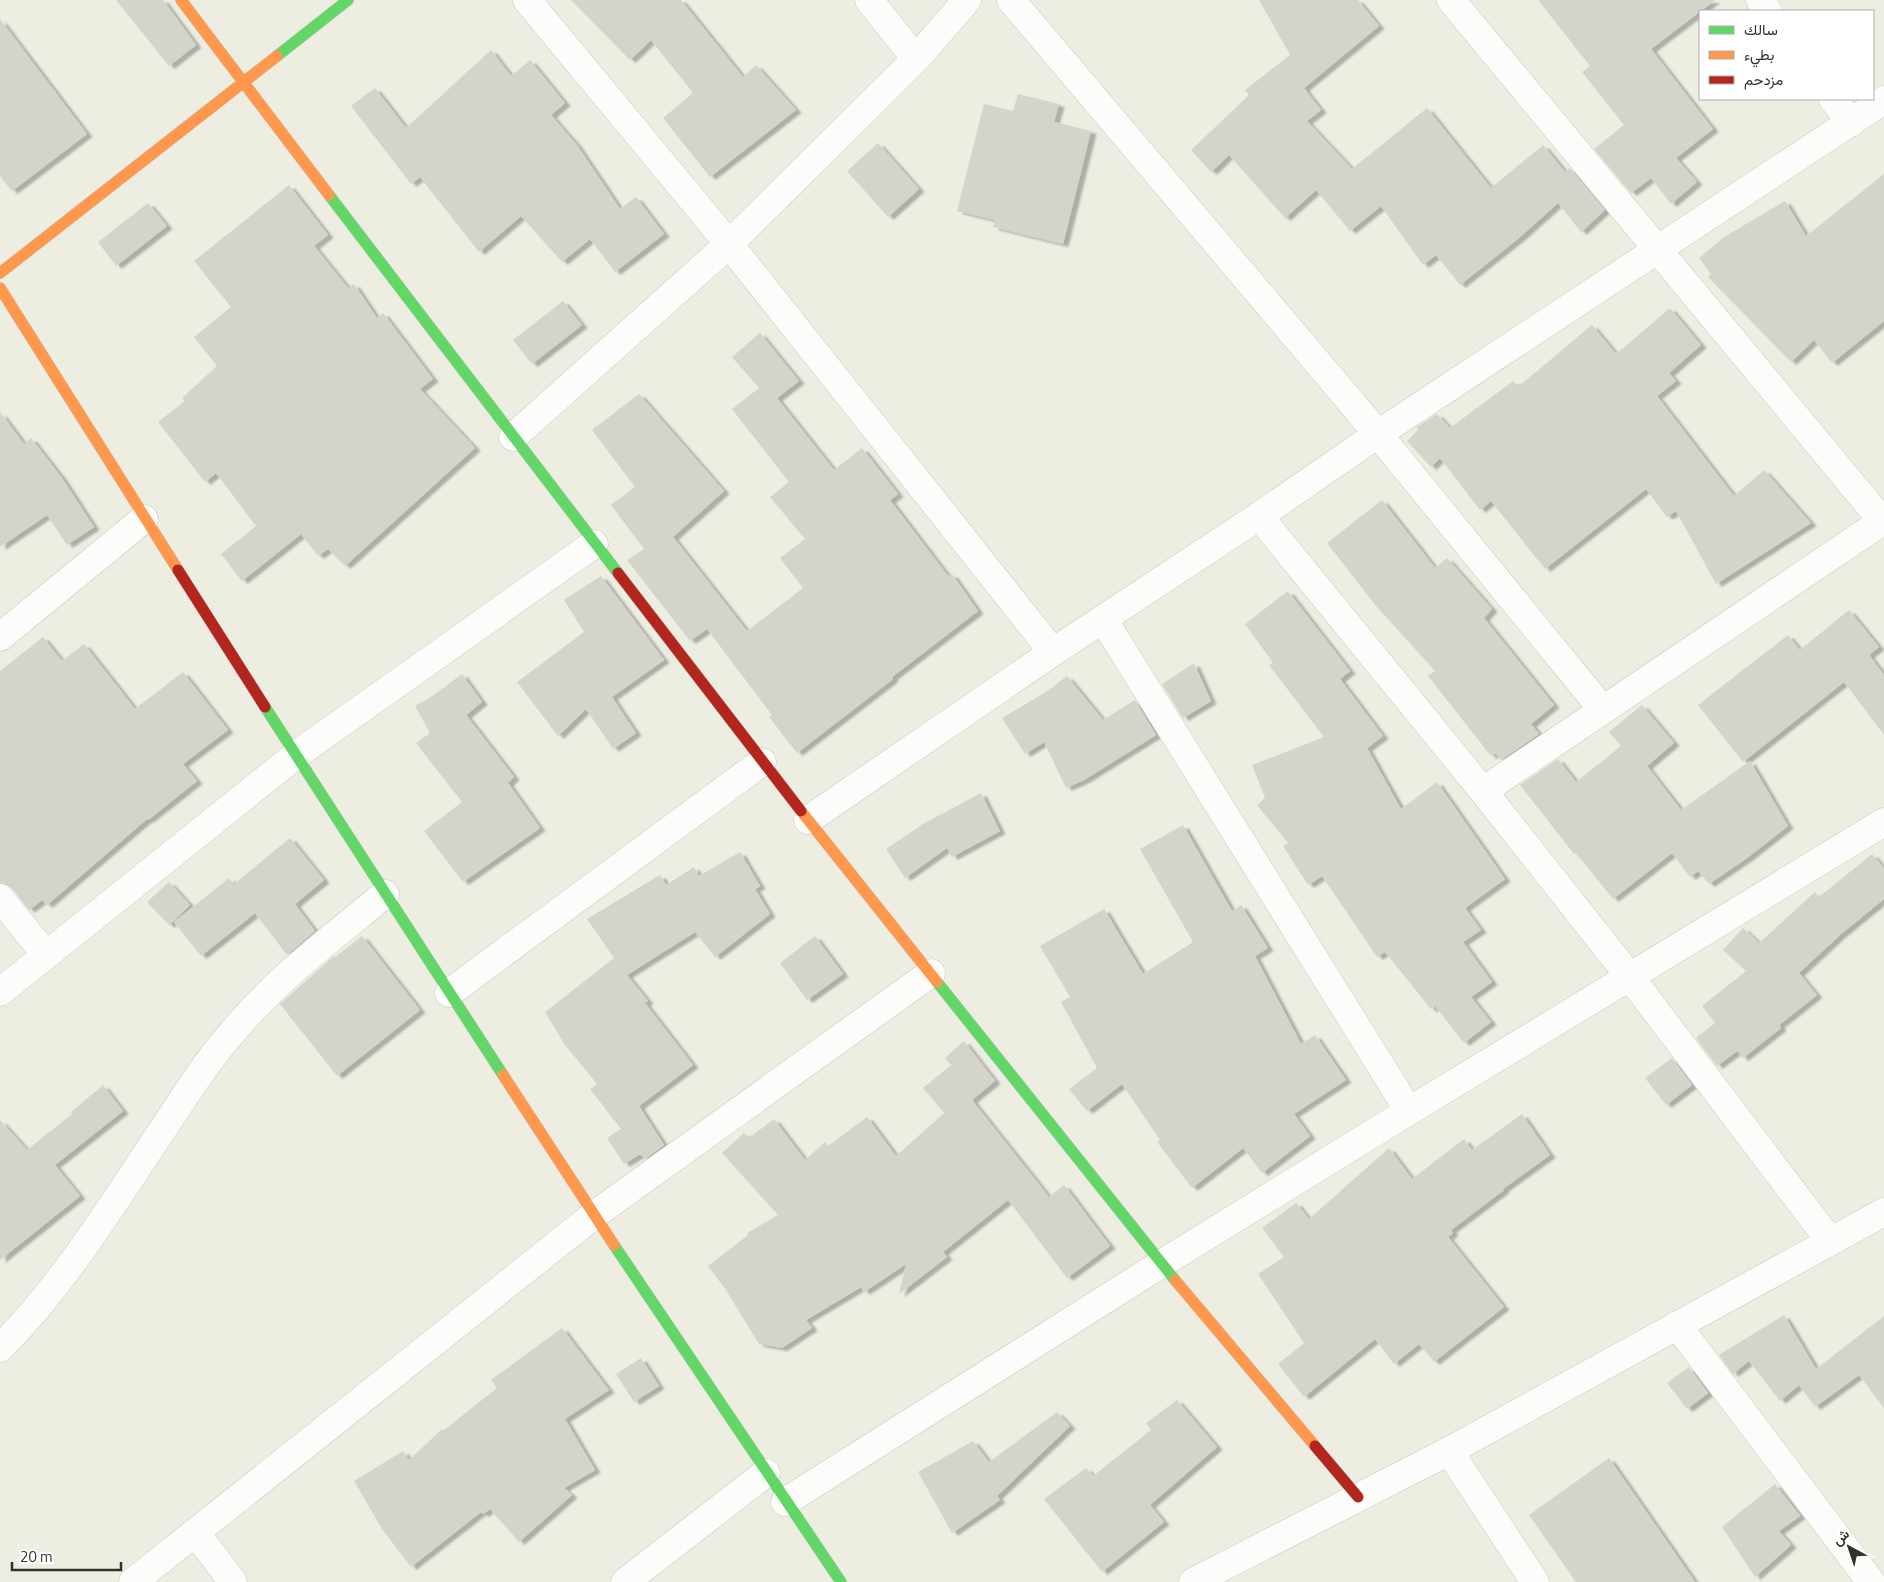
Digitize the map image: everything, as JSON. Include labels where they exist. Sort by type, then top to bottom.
[{"type":"street","points":[[181,0],[762,762],[1161,1264],[1358,1497]]},
{"type":"street","points":[[0,274],[348,0]]},
{"type":"street","points":[[527,0],[729,244],[1053,652]]},
{"type":"street","points":[[869,0],[916,59]]},
{"type":"street","points":[[513,437],[729,244],[916,59],[967,0]]},
{"type":"street","points":[[1011,0],[1378,434],[1603,710]]},
{"type":"street","points":[[1451,0],[1884,521],[1483,792]]},
{"type":"street","points":[[1834,100],[1851,123]]},
{"type":"street","points":[[808,820],[1053,652],[1259,516],[1378,434],[1884,100]]},
{"type":"street","points":[[0,288],[144,520],[449,993],[594,1215],[840,1582]]},
{"type":"street","points":[[1259,516],[1630,977],[1830,1241]]},
{"type":"street","points":[[0,637],[144,520]]},
{"type":"street","points":[[0,992],[296,755],[594,544]]},
{"type":"street","points":[[1103,619],[1409,1111]]},
{"type":"street","points":[[449,993],[762,762]]},
{"type":"street","points":[[785,1502],[1161,1264],[1884,822]]},
{"type":"street","points":[[0,1348],[44,1300],[117,1199],[188,1091],[231,1034],[262,1000],[298,966],[385,894]]},
{"type":"street","points":[[0,898],[46,956]]},
{"type":"street","points":[[133,1582],[594,1215],[931,973]]},
{"type":"street","points":[[1193,1582],[1449,1451],[1884,1212]]},
{"type":"street","points":[[1677,1325],[1871,1582]]},
{"type":"street","points":[[1449,1451],[1535,1582]]},
{"type":"street","points":[[625,1582],[766,1473]]},
{"type":"street","points":[[196,1533],[234,1582]]},
{"type":"building","points":[[116,0],[163,0],[196,45],[169,66]]},
{"type":"building","points":[[571,0],[681,0],[743,77],[756,65],[796,110],[710,177],[663,118],[693,93],[651,40],[630,60]]},
{"type":"building","points":[[1259,0],[1358,0],[1379,26],[1304,88],[1321,110],[1307,121],[1352,169],[1427,108],[1491,188],[1543,145],[1565,172],[1570,168],[1605,210],[1581,232],[1558,203],[1519,238],[1460,285],[1436,255],[1423,265],[1381,206],[1350,231],[1316,190],[1285,218],[1229,155],[1211,172],[1191,150],[1249,95],[1245,90],[1290,55]]},
{"type":"building","points":[[1538,0],[1715,0],[1702,10],[1699,10],[1699,12],[1651,49],[1713,129],[1676,158],[1697,182],[1671,204],[1651,178],[1631,193],[1594,149],[1624,125],[1582,72],[1590,66]]},
{"type":"building","points":[[0,19],[87,134],[12,191],[0,176]]},
{"type":"building","points":[[491,50],[511,76],[530,60],[565,103],[551,115],[577,145],[620,209],[636,197],[664,234],[615,272],[590,239],[562,262],[521,216],[479,252],[420,177],[411,184],[351,106],[375,88],[406,128]]},
{"type":"building","points":[[1018,94],[1059,104],[1054,122],[1091,131],[1063,244],[993,227],[995,220],[957,211],[984,104],[1013,111]]},
{"type":"building","points":[[878,143],[919,189],[888,217],[847,171]]},
{"type":"building","points":[[1884,174],[1884,321],[1832,363],[1814,340],[1791,362],[1708,277],[1711,274],[1699,258],[1724,237],[1785,201],[1806,236]]},
{"type":"building","points":[[289,185],[328,235],[314,246],[348,288],[354,284],[377,318],[383,313],[433,379],[420,389],[475,448],[345,566],[328,549],[318,556],[301,534],[242,581],[221,554],[256,526],[216,473],[205,482],[158,422],[185,401],[182,398],[217,366],[194,337],[231,307],[194,261]]},
{"type":"building","points":[[148,203],[167,226],[116,266],[98,242]]},
{"type":"building","points":[[563,301],[582,325],[532,364],[513,340]]},
{"type":"building","points":[[1670,308],[1701,345],[1669,373],[1676,381],[1657,396],[1734,496],[1764,470],[1811,523],[1716,584],[1676,511],[1667,517],[1646,489],[1545,569],[1491,501],[1480,510],[1440,458],[1431,467],[1407,441],[1418,430],[1417,427],[1437,414],[1450,428],[1513,381],[1518,387],[1592,325],[1616,354]]},
{"type":"building","points":[[760,333],[799,381],[777,398],[834,470],[862,448],[898,494],[890,500],[948,576],[952,574],[978,611],[797,753],[769,717],[772,715],[707,629],[690,641],[627,560],[644,549],[611,505],[635,487],[592,430],[639,394],[724,491],[673,537],[747,631],[803,588],[780,558],[805,539],[770,497],[789,482],[732,409],[759,388],[732,357]]},
{"type":"building","points":[[0,412],[24,444],[31,438],[62,478],[94,527],[67,545],[47,515],[0,547]]},
{"type":"building","points":[[1382,500],[1435,568],[1447,558],[1492,609],[1484,618],[1554,705],[1531,724],[1539,734],[1501,760],[1495,753],[1491,756],[1428,676],[1435,671],[1377,607],[1327,543]]},
{"type":"building","points":[[601,576],[664,660],[612,697],[636,733],[613,749],[586,709],[558,736],[517,682],[584,632],[564,600]]},
{"type":"building","points":[[1288,591],[1350,671],[1340,679],[1383,736],[1367,748],[1401,809],[1437,782],[1505,879],[1465,908],[1481,930],[1463,942],[1492,982],[1471,997],[1491,1022],[1464,1043],[1435,1006],[1431,1009],[1385,952],[1377,957],[1322,876],[1308,885],[1283,846],[1288,843],[1257,805],[1265,798],[1252,765],[1324,737],[1269,665],[1273,663],[1245,624]]},
{"type":"building","points":[[1849,610],[1879,647],[1869,655],[1884,675],[1884,735],[1844,682],[1743,762],[1698,705],[1788,635],[1800,650]]},
{"type":"building","points":[[43,637],[62,661],[84,644],[135,709],[183,672],[228,730],[183,764],[197,781],[147,819],[47,905],[42,900],[29,910],[12,888],[0,883],[0,671]]},
{"type":"building","points":[[1194,663],[1211,701],[1183,718],[1162,684]]},
{"type":"building","points":[[462,674],[482,702],[466,715],[514,777],[508,783],[540,828],[463,882],[424,831],[462,802],[416,743],[430,733],[415,706],[431,697]]},
{"type":"building","points":[[1067,676],[1103,720],[1135,700],[1156,735],[1084,780],[1066,788],[1044,742],[1025,754],[1002,718],[1046,692]]},
{"type":"building","points":[[1642,705],[1674,743],[1647,766],[1681,810],[1750,761],[1788,826],[1747,858],[1709,884],[1698,871],[1690,877],[1672,853],[1613,899],[1576,853],[1574,854],[1520,785],[1558,759],[1576,782],[1621,746],[1609,732]]},
{"type":"building","points":[[981,793],[1000,831],[952,857],[947,848],[905,878],[886,849],[923,824]]},
{"type":"building","points":[[1183,825],[1232,911],[1241,905],[1268,948],[1255,956],[1301,1044],[1315,1035],[1346,1080],[1294,1114],[1310,1136],[1262,1173],[1243,1148],[1192,1188],[1157,1142],[1160,1140],[1122,1084],[1087,1111],[1069,1089],[1097,1068],[1061,1002],[1070,997],[1040,946],[1104,909],[1143,974],[1193,942],[1140,849]]},
{"type":"building","points":[[290,838],[324,880],[295,904],[315,931],[287,955],[255,913],[201,956],[174,922],[229,878],[234,884]]},
{"type":"building","points":[[740,852],[760,886],[755,889],[770,914],[715,957],[695,932],[627,975],[648,1001],[645,1003],[693,1065],[639,1106],[664,1145],[645,1159],[640,1154],[624,1164],[607,1138],[621,1129],[590,1089],[597,1084],[565,1045],[545,1012],[614,958],[587,919],[660,875],[666,885],[694,867],[699,876]]},
{"type":"building","points":[[1872,854],[1884,868],[1884,899],[1841,934],[1799,973],[1817,995],[1779,1025],[1781,1028],[1743,1058],[1737,1051],[1717,1066],[1696,1038],[1715,1023],[1702,1006],[1746,971],[1723,950],[1743,928],[1759,943],[1815,892],[1819,897]]},
{"type":"building","points":[[169,882],[190,905],[169,925],[147,902]]},
{"type":"building","points":[[362,936],[420,1010],[337,1076],[280,1004],[334,956]]},
{"type":"building","points":[[815,936],[843,974],[807,1000],[780,963]]},
{"type":"building","points":[[964,1041],[995,1081],[972,1100],[1049,1197],[1064,1185],[1110,1246],[1067,1278],[1008,1200],[943,1252],[947,1257],[899,1294],[906,1264],[864,1292],[861,1287],[806,1320],[812,1328],[782,1348],[759,1344],[726,1290],[708,1266],[748,1235],[747,1233],[778,1215],[722,1153],[744,1133],[749,1138],[774,1119],[805,1160],[825,1142],[828,1146],[867,1117],[896,1156],[944,1113],[923,1088],[951,1065],[945,1058]]},
{"type":"building","points":[[1672,1058],[1692,1085],[1666,1105],[1645,1078]]},
{"type":"building","points":[[103,1085],[123,1111],[55,1165],[80,1196],[0,1260],[0,1120],[27,1150],[72,1114],[71,1112]]},
{"type":"building","points":[[1522,1114],[1550,1155],[1451,1230],[1453,1233],[1448,1237],[1504,1307],[1434,1362],[1419,1344],[1394,1364],[1375,1339],[1304,1397],[1278,1364],[1304,1343],[1258,1274],[1284,1257],[1262,1228],[1296,1203],[1309,1219],[1389,1148],[1412,1179],[1464,1139],[1472,1150]]},
{"type":"building","points":[[1784,1315],[1816,1369],[1884,1316],[1884,1408],[1859,1375],[1815,1407],[1799,1385],[1780,1401],[1749,1361],[1733,1374],[1719,1355]]},
{"type":"building","points":[[562,1328],[609,1390],[565,1419],[595,1470],[564,1488],[572,1495],[519,1542],[490,1509],[483,1514],[481,1512],[411,1567],[382,1529],[354,1481],[403,1451],[409,1460],[442,1429],[444,1430],[497,1388],[491,1380]]},
{"type":"building","points":[[641,1358],[659,1386],[634,1402],[616,1374]]},
{"type":"building","points":[[1689,1367],[1708,1393],[1687,1409],[1667,1383]]},
{"type":"building","points":[[1177,1400],[1217,1447],[1150,1505],[1164,1522],[1102,1572],[1044,1499],[1086,1468],[1093,1476],[1151,1430],[1146,1423]]},
{"type":"building","points":[[1057,1412],[1070,1426],[997,1496],[1000,1500],[952,1533],[918,1472],[973,1441],[989,1462]]},
{"type":"building","points":[[1609,1458],[1695,1582],[1576,1582],[1529,1515]]},
{"type":"building","points":[[1775,1484],[1800,1516],[1779,1531],[1791,1545],[1755,1577],[1722,1527]]},
{"type":"traffic: fast","points":[[277,56],[348,0]]},
{"type":"traffic: fast","points":[[329,195],[618,573]]},
{"type":"traffic: fast","points":[[265,707],[503,1075]]},
{"type":"traffic: fast","points":[[937,982],[1175,1280]]},
{"type":"traffic: fast","points":[[614,1245],[841,1582]]},
{"type":"traffic: slow","points":[[181,0],[329,195]]},
{"type":"traffic: slow","points":[[0,273],[277,56]]},
{"type":"traffic: slow","points":[[0,288],[178,570]]},
{"type":"traffic: slow","points":[[801,811],[937,982]]},
{"type":"traffic: slow","points":[[503,1075],[614,1245]]},
{"type":"traffic: slow","points":[[1175,1280],[1315,1446]]},
{"type":"traffic: jam","points":[[178,570],[265,707]]},
{"type":"traffic: jam","points":[[618,573],[801,811]]},
{"type":"traffic: jam","points":[[1315,1446],[1358,1497]]}]
